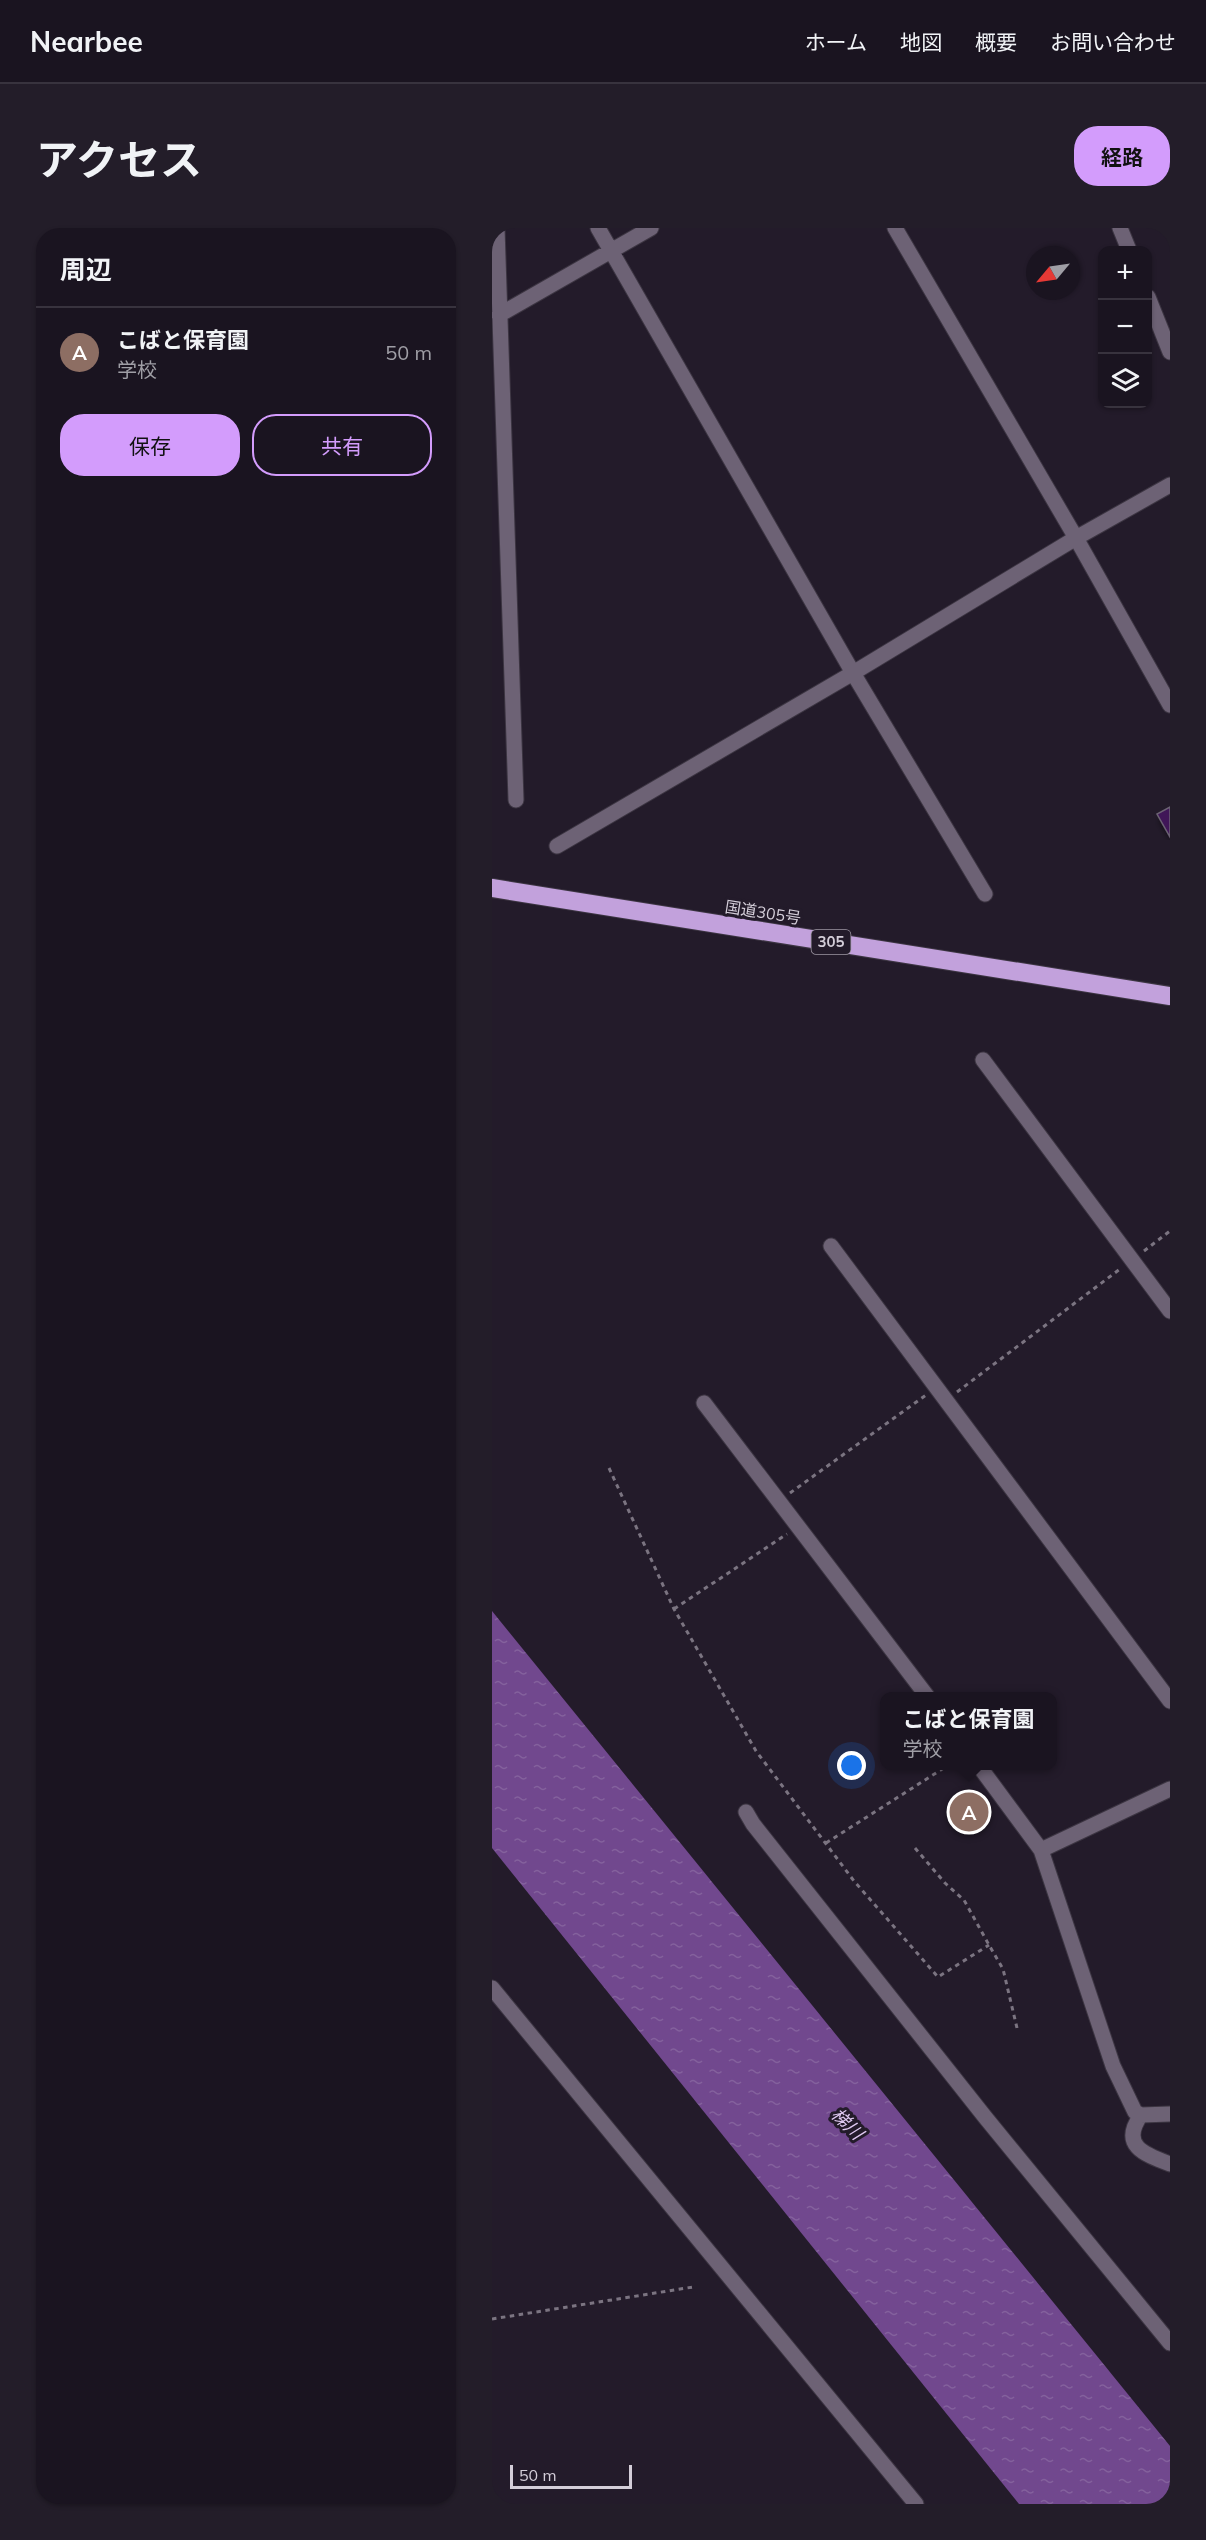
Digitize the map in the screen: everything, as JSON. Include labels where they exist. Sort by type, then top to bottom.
[{"type":"highway","name":"国道305号","points":[[492,888],[1170,996]]},
{"type":"street","points":[[497,228],[516,800]]},
{"type":"street","points":[[598,228],[853,673],[985,894]]},
{"type":"street","points":[[500,315],[651,228]]},
{"type":"street","points":[[895,228],[1076,538],[1170,705]]},
{"type":"street","points":[[1120,228],[1127,246]]},
{"type":"street","points":[[1149,300],[1170,352]]},
{"type":"street","points":[[557,846],[853,673],[1076,538],[1170,485]]},
{"type":"street","points":[[983,1060],[1170,1311]]},
{"type":"street","points":[[831,1246],[1170,1701]]},
{"type":"street","points":[[704,1403],[924,1692]]},
{"type":"street","points":[[982,1770],[1041,1850],[1113,2067],[1135,2112],[1141,2115],[1170,2114]]},
{"type":"street","points":[[1041,1850],[1170,1789]]},
{"type":"street","points":[[747,1812],[753,1824],[985,2117],[1170,2343]]},
{"type":"street","points":[[492,1988],[916,2504]]},
{"type":"street","points":[[1141,2115],[1132,2127],[1132,2140],[1136,2146],[1156,2159],[1170,2164]]},
{"type":"path","points":[[946,1400],[1170,1231]]},
{"type":"path","points":[[779,1501],[937,1387]]},
{"type":"path","points":[[609,1468],[674,1609],[756,1751],[855,1881],[938,1977],[989,1945]]},
{"type":"path","points":[[674,1609],[799,1526]]},
{"type":"path","points":[[826,1843],[941,1770]]},
{"type":"path","points":[[915,1848],[945,1883],[964,1900],[1003,1969],[1017,2028]]},
{"type":"path","points":[[492,2319],[693,2287]]},
{"type":"water","name":"梯川","points":[[492,1611],[1170,2446],[1170,2504],[1019,2504],[492,1848]]},
{"type":"building","points":[[1170,807],[1170,837],[1157,814]]},
{"type":"place","name":"こばと保育園","points":[[969,1812]]}]
